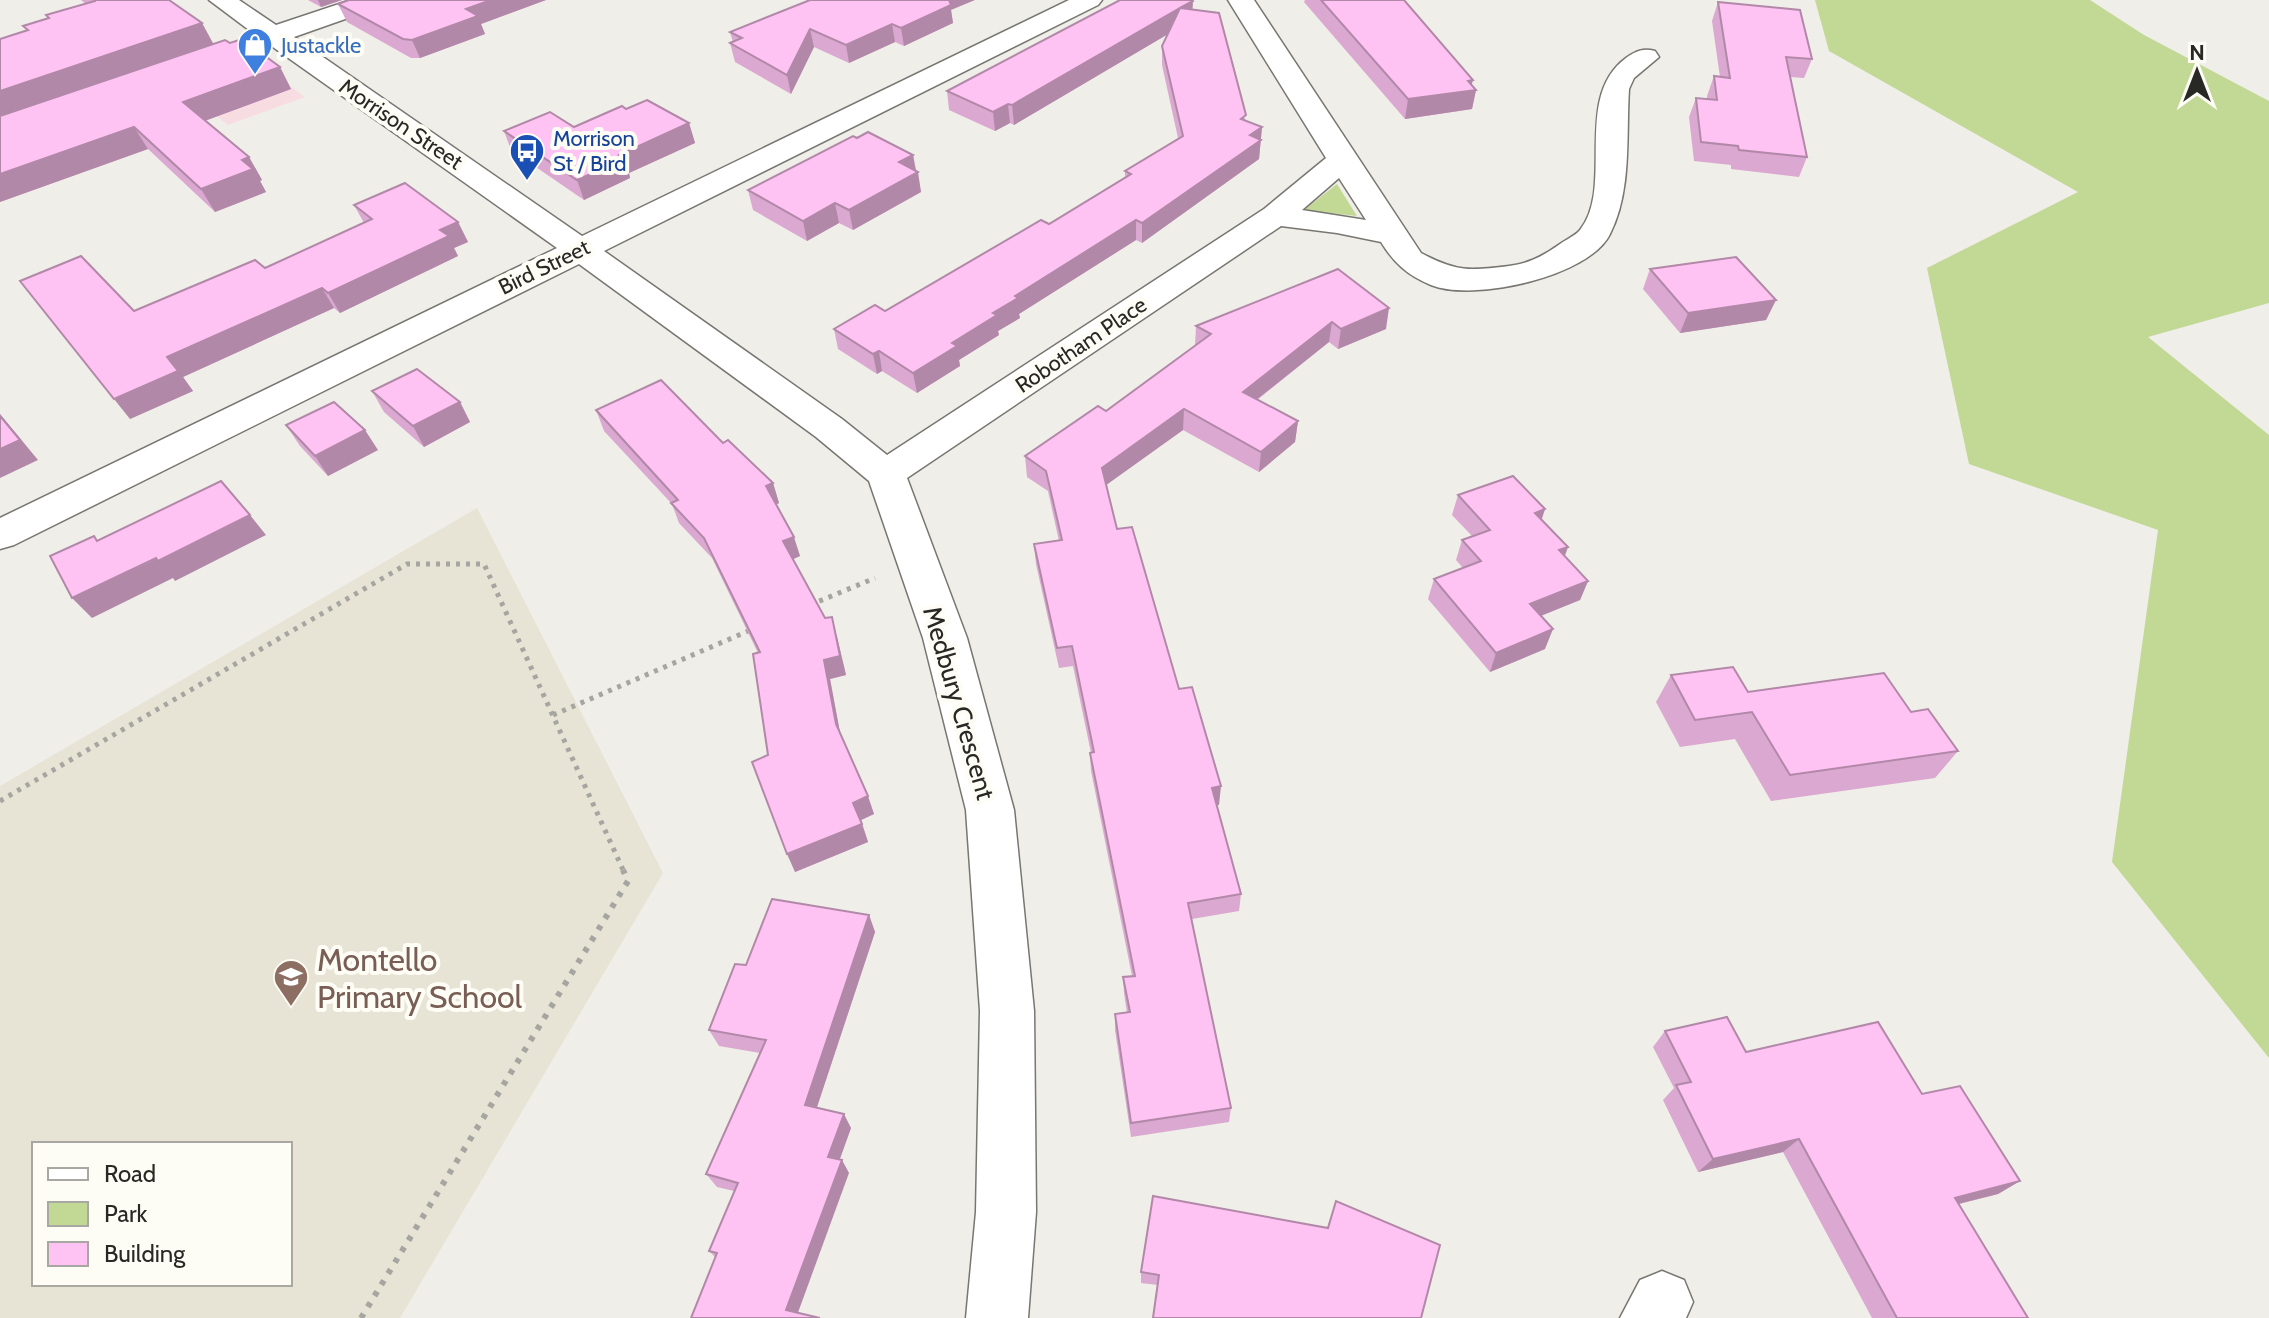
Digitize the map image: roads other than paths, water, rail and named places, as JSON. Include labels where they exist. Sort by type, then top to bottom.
[{"type":"street","name":"Morrison Street","points":[[222,0],[492,186],[579,250]]},
{"type":"street","points":[[226,52],[376,0]]},
{"type":"street","name":"Bird Street","points":[[0,535],[1089,0]]},
{"type":"street","points":[[1241,0],[1409,260],[1443,278],[1477,280],[1527,274],[1559,260],[1594,235],[1607,202],[1615,89],[1622,74],[1645,57]]},
{"type":"street","name":"Robotham Place","points":[[886,474],[1275,216],[1342,160]]},
{"type":"street","points":[[1275,216],[1337,223],[1392,235]]},
{"type":"street","points":[[579,250],[829,428],[886,474]]},
{"type":"street","name":"Medbury Crescent","points":[[886,474],[945,638],[990,810],[1007,1011],[1006,1212],[997,1318]]},
{"type":"place","name":"Justackle","points":[[255,76]]},
{"type":"place","name":"Morrison St / Bird","points":[[527,182]]},
{"type":"place","name":"Montello Primary School","points":[[291,1008]]}]
